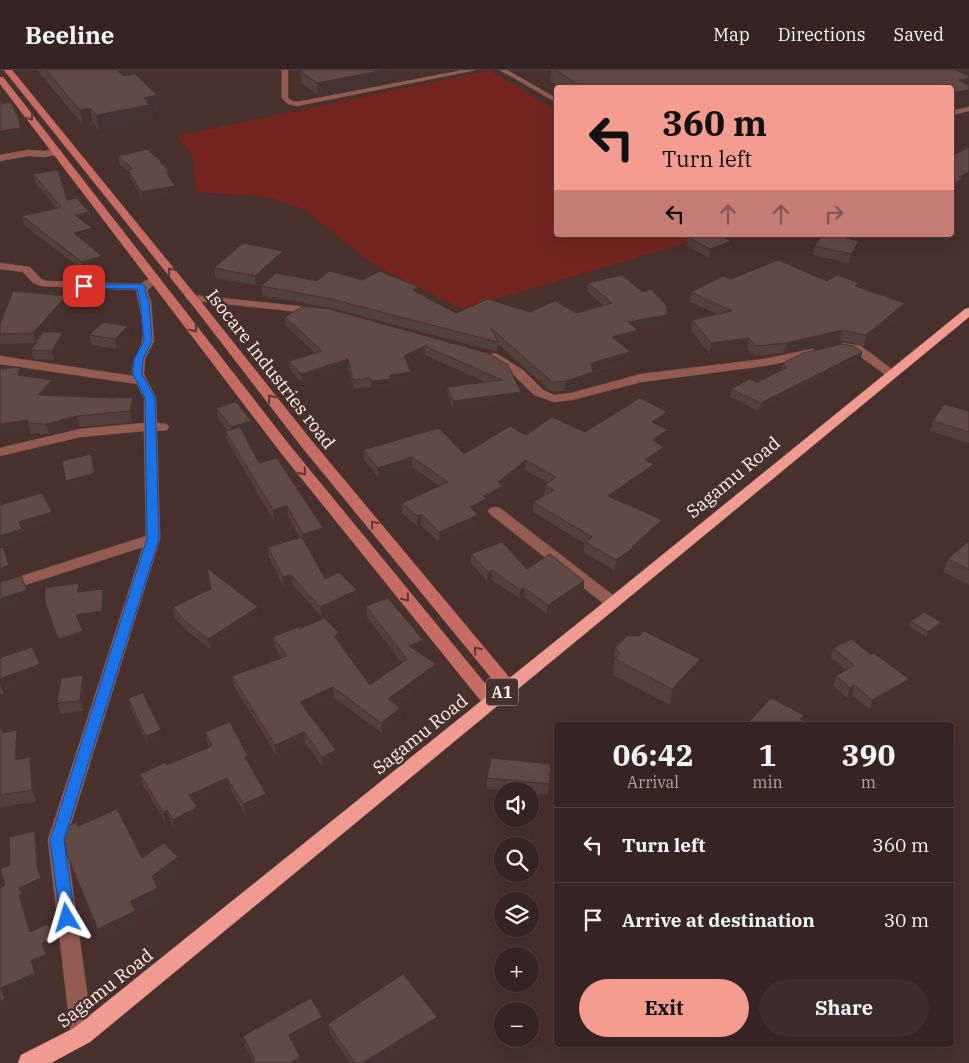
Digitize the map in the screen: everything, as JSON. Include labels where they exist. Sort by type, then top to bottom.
[{"type":"highway","name":"Sagamu Road","points":[[29,1063],[82,1035],[969,311]]},
{"type":"street","name":"Isocare Industries road","points":[[8,70],[306,443],[508,687]]},
{"type":"street","name":"Isocare Industries road","points":[[0,79],[68,166],[148,283],[491,702]]},
{"type":"street","points":[[0,158],[28,153],[45,154],[56,152]]},
{"type":"street","points":[[68,166],[84,163]]},
{"type":"street","points":[[0,266],[26,269],[37,281],[44,284],[148,283]]},
{"type":"street","points":[[82,1035],[57,840],[153,539],[156,427],[150,398],[138,374],[139,359],[148,341],[145,301],[140,291],[148,283]]},
{"type":"street","points":[[192,298],[330,313]]},
{"type":"street","points":[[484,354],[493,357],[520,374],[536,392],[548,398],[574,396],[614,383],[652,375],[784,359],[840,346],[857,349],[891,373]]},
{"type":"street","points":[[0,360],[141,381]]},
{"type":"street","points":[[0,452],[59,436],[93,430],[131,426],[156,427]]},
{"type":"street","points":[[286,450],[306,443]]},
{"type":"street","points":[[495,511],[613,603]]},
{"type":"street","points":[[0,588],[153,539]]},
{"type":"lane","points":[[284,70],[285,98],[290,103],[297,104],[473,70]]},
{"type":"lane","points":[[503,70],[554,99]]},
{"type":"lane","points":[[954,112],[969,109]]},
{"type":"shaded area","points":[[489,70],[554,109],[554,237],[706,237],[462,309],[374,265],[305,210],[268,197],[197,192],[192,155],[177,136]]},
{"type":"building","points":[[46,70],[117,70],[123,76],[135,74],[157,95],[144,98],[150,105],[96,115],[90,108],[80,110]]},
{"type":"building","points":[[385,70],[317,83],[300,71]]},
{"type":"building","points":[[556,70],[956,70],[969,76],[969,78],[959,80],[969,85],[969,90],[954,92],[954,85],[578,85]]},
{"type":"building","points":[[0,96],[2,104],[11,102],[21,128],[0,131]]},
{"type":"building","points":[[969,147],[969,172],[959,177],[963,178],[954,184],[954,154]]},
{"type":"building","points":[[147,149],[169,171],[166,172],[175,186],[141,192],[128,170],[133,169],[118,156]]},
{"type":"building","points":[[58,170],[67,200],[77,198],[89,212],[75,215],[92,228],[74,233],[102,256],[82,262],[22,216],[61,207],[33,174]]},
{"type":"building","points":[[688,237],[722,237],[732,241],[710,249]]},
{"type":"building","points":[[821,237],[842,237],[859,241],[851,254],[815,246]]},
{"type":"building","points":[[243,243],[283,251],[255,276],[214,268]]},
{"type":"building","points":[[778,260],[827,281],[837,275],[859,283],[855,286],[905,303],[866,335],[842,330],[786,343],[756,346],[749,338],[711,343],[692,320],[732,311],[691,292],[723,276],[731,279]]},
{"type":"building","points":[[329,271],[362,280],[380,271],[418,287],[413,290],[456,313],[488,299],[530,312],[555,301],[577,313],[612,303],[588,283],[622,275],[643,292],[651,289],[667,306],[667,315],[628,322],[638,330],[612,337],[631,352],[591,363],[593,372],[566,381],[552,382],[491,328],[498,342],[331,299],[261,286],[276,273],[317,281]]},
{"type":"building","points":[[13,291],[66,296],[33,333],[0,334],[0,324]]},
{"type":"building","points":[[303,306],[329,309],[488,353],[508,365],[521,392],[453,401],[447,387],[502,380],[425,346],[404,356],[411,372],[390,375],[391,379],[371,381],[370,378],[353,380],[348,359],[301,374],[289,361],[322,351],[285,317]]},
{"type":"building","points":[[103,322],[128,326],[115,339],[89,335]]},
{"type":"building","points":[[43,332],[63,332],[52,351],[31,350]]},
{"type":"building","points":[[842,344],[854,346],[862,352],[761,403],[731,389],[750,379],[757,382],[786,368],[783,363],[803,353]]},
{"type":"building","points":[[20,367],[18,375],[52,380],[38,395],[133,397],[130,411],[77,416],[46,424],[27,423],[28,420],[0,424],[0,369]]},
{"type":"building","points":[[640,398],[667,412],[652,422],[668,430],[652,440],[664,447],[645,460],[654,464],[608,496],[662,520],[633,548],[616,560],[585,542],[592,537],[533,502],[554,490],[545,485],[556,477],[526,460],[498,482],[503,486],[483,496],[487,498],[470,507],[478,515],[439,532],[421,514],[417,516],[402,503],[448,482],[412,457],[378,468],[363,450],[439,428],[464,454],[510,426],[526,435],[552,417],[585,432]]},
{"type":"building","points":[[236,402],[251,421],[231,427],[216,408]]},
{"type":"building","points":[[944,404],[969,411],[969,432],[933,421]]},
{"type":"building","points":[[240,427],[259,463],[277,458],[323,528],[303,534],[287,506],[273,510],[225,431]]},
{"type":"building","points":[[91,454],[94,473],[66,481],[62,461]]},
{"type":"building","points":[[42,493],[52,512],[19,522],[22,529],[0,536],[0,505]]},
{"type":"building","points":[[302,537],[325,579],[339,572],[357,590],[320,607],[291,575],[283,577],[268,547]]},
{"type":"building","points":[[969,541],[969,570],[948,559]]},
{"type":"building","points":[[502,542],[527,569],[550,554],[584,581],[548,605],[524,588],[520,590],[492,570],[488,572],[471,554]]},
{"type":"building","points":[[3,547],[9,565],[0,569],[0,548]]},
{"type":"building","points":[[207,568],[258,607],[208,639],[185,621],[173,607],[211,589]]},
{"type":"building","points":[[21,576],[27,590],[0,599],[0,582]]},
{"type":"building","points":[[79,583],[78,592],[103,589],[102,611],[76,615],[83,631],[58,639],[45,602],[45,588]]},
{"type":"building","points":[[388,598],[423,640],[409,646],[436,664],[388,699],[400,708],[381,723],[333,687],[300,702],[336,750],[322,757],[304,732],[275,745],[232,676],[287,656],[273,637],[298,627],[299,629],[324,618],[339,633],[334,636],[370,685],[407,659],[366,606]]},
{"type":"building","points":[[924,612],[941,622],[928,632],[911,621]]},
{"type":"building","points":[[644,631],[700,659],[672,689],[615,659],[620,654],[615,647],[627,636],[639,636]]},
{"type":"building","points":[[852,639],[871,655],[874,653],[909,679],[872,700],[854,685],[850,688],[836,676],[854,665],[833,648]]},
{"type":"building","points":[[32,647],[40,664],[0,679],[0,658]]},
{"type":"building","points":[[83,675],[80,701],[57,703],[61,678]]},
{"type":"building","points":[[0,683],[4,694],[0,695]]},
{"type":"building","points":[[143,693],[161,730],[146,736],[128,698]]},
{"type":"building","points":[[771,698],[804,715],[800,719],[808,722],[749,722]]},
{"type":"building","points":[[230,722],[248,756],[245,757],[266,794],[243,804],[227,778],[189,795],[197,807],[173,820],[167,810],[163,812],[140,774],[166,762],[167,765],[212,746],[205,732]]},
{"type":"building","points":[[0,725],[3,733],[17,730],[15,760],[30,757],[32,790],[0,795]]},
{"type":"building","points":[[491,758],[551,764],[549,784],[487,778]]},
{"type":"building","points":[[117,809],[142,858],[164,843],[178,857],[152,876],[158,888],[131,901],[135,911],[98,929],[67,855],[63,828],[76,822],[78,826]]},
{"type":"building","points":[[35,831],[37,866],[41,878],[19,888],[22,894],[19,895],[30,932],[48,924],[53,938],[42,943],[46,954],[31,961],[35,973],[1,988],[5,999],[0,1001],[0,888],[5,885],[0,869],[10,865],[9,837]]},
{"type":"building","points":[[403,974],[437,1017],[362,1063],[355,1063],[328,1024]]},
{"type":"building","points":[[311,998],[322,1017],[289,1035],[300,1057],[290,1063],[250,1063],[255,1060],[243,1036]]},
{"type":"route","points":[[67,918],[57,840],[153,539],[150,398],[138,374],[139,359],[148,341],[145,301],[140,291],[142,287],[84,286]]}]
